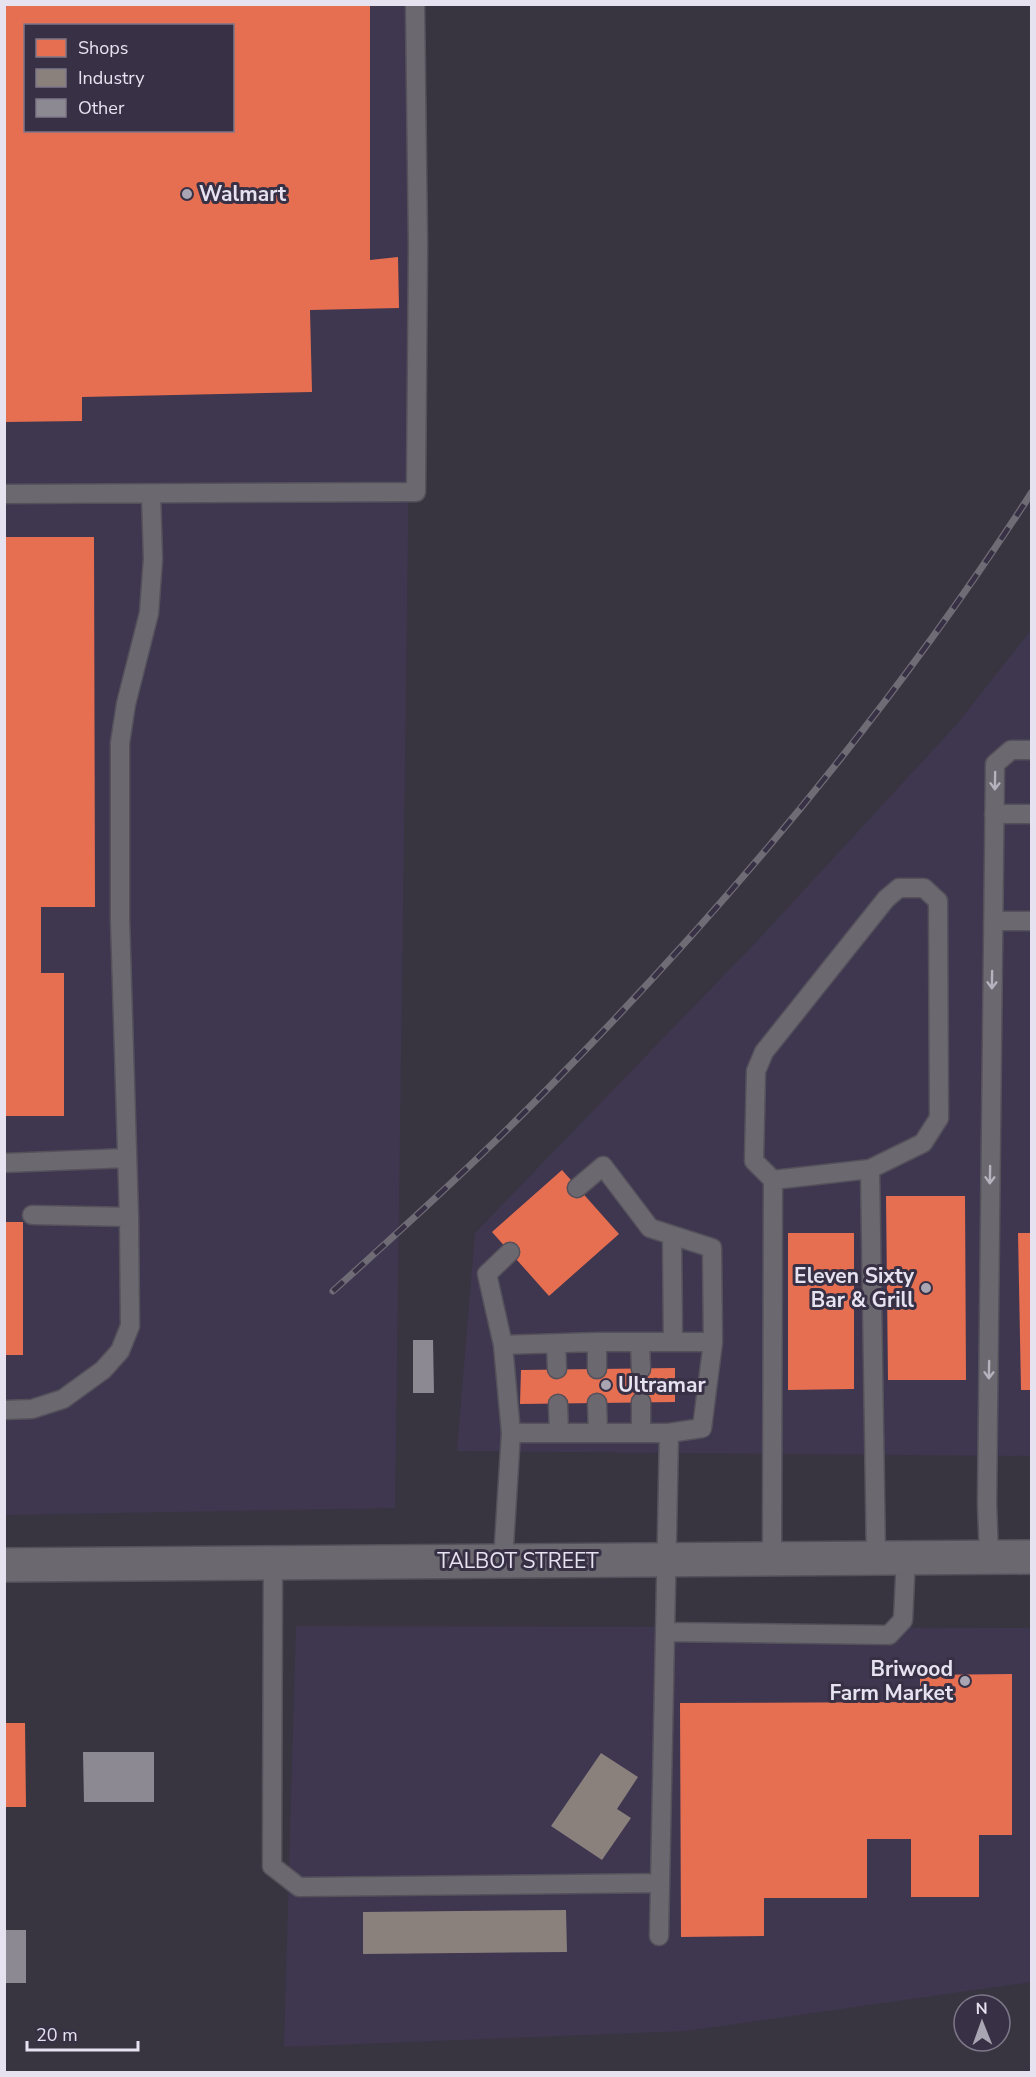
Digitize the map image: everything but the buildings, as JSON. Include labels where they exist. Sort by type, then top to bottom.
[{"type":"main road","name":"TALBOT STREET","points":[[4,1565],[1032,1557]]},
{"type":"lane","points":[[4,494],[416,492],[418,247],[415,4]]},
{"type":"lane","points":[[4,1410],[32,1409],[63,1399],[103,1370],[120,1351],[130,1326],[120,919],[120,742],[126,704],[148,614],[153,559],[151,494]]},
{"type":"lane","points":[[989,1557],[987,1504],[995,764],[1011,750],[1032,750]]},
{"type":"lane","points":[[994,814],[1032,814]]},
{"type":"lane","points":[[772,1559],[773,1180],[754,1161],[756,1071],[764,1052],[886,899],[899,888],[924,888],[938,901],[939,1118],[923,1143],[870,1170],[773,1180]]},
{"type":"lane","points":[[993,921],[1032,921]]},
{"type":"lane","points":[[4,1163],[127,1158]]},
{"type":"lane","points":[[511,1433],[669,1432],[702,1428],[713,1342],[712,1248],[650,1228],[603,1166],[577,1188]]},
{"type":"lane","points":[[665,1632],[889,1635],[903,1620],[891,1558],[870,1170]]},
{"type":"lane","points":[[32,1215],[129,1217]]},
{"type":"lane","points":[[672,1235],[673,1342]]},
{"type":"lane","points":[[503,1561],[511,1433],[503,1345],[486,1274],[510,1252]]},
{"type":"lane","points":[[597,1342],[597,1369]]},
{"type":"lane","points":[[640,1342],[641,1369]]},
{"type":"lane","points":[[503,1345],[713,1342]]},
{"type":"lane","points":[[556,1344],[557,1369]]},
{"type":"lane","points":[[641,1402],[641,1432]]},
{"type":"lane","points":[[597,1403],[598,1433]]},
{"type":"lane","points":[[558,1404],[559,1433]]},
{"type":"lane","points":[[659,1936],[669,1432]]},
{"type":"lane","points":[[273,1562],[272,1866],[299,1887],[660,1883]]},
{"type":"shaded area","points":[[4,5],[415,5],[395,1508],[5,1515]]},
{"type":"shaded area","points":[[1031,630],[1031,1456],[457,1451],[475,1233],[758,940],[957,724]]},
{"type":"shaded area","points":[[296,1626],[1031,1628],[1031,1982],[686,2031],[284,2047]]},
{"type":"railway","points":[[333,1291],[506,1130],[626,1007],[689,938],[751,867],[870,721],[980,570],[1032,492]]},
{"type":"place","name":"Walmart","points":[[187,194]]},
{"type":"place","name":"Eleven Sixty Bar & Grill","points":[[926,1288]]},
{"type":"place","name":"Ultramar","points":[[606,1385]]},
{"type":"place","name":"Briwood Farm Market","points":[[965,1681]]}]
